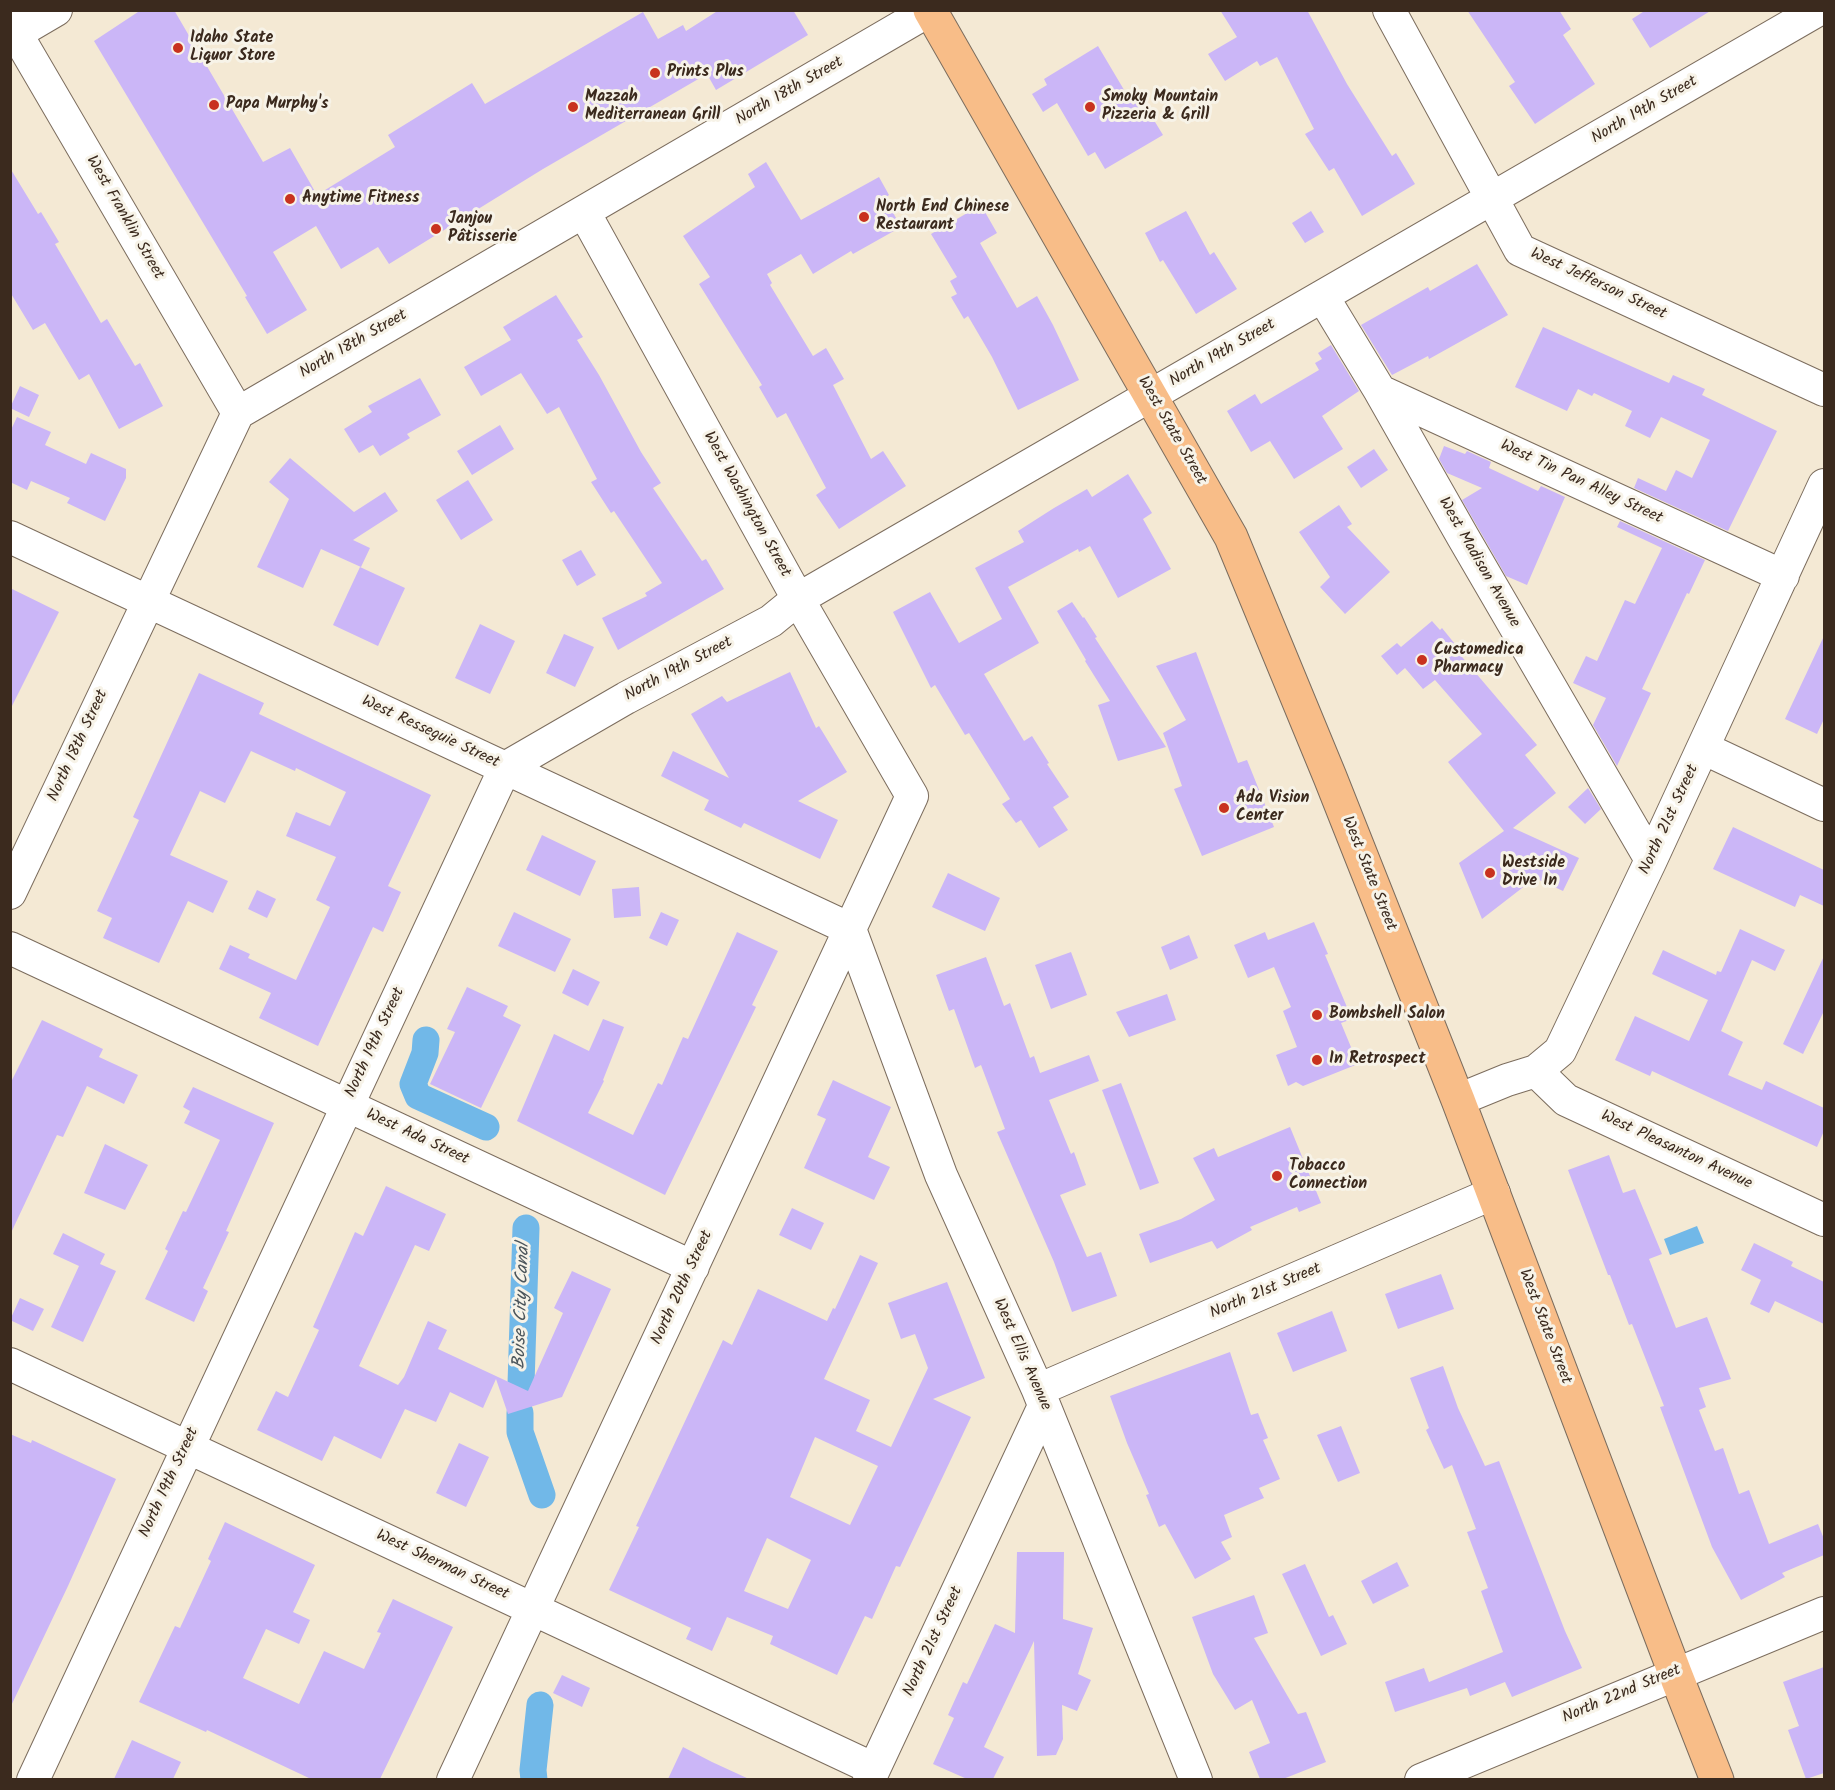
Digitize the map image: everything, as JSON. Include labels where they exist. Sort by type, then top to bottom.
[{"type":"main road","name":"West State Street","points":[[930,10],[1231,537],[1330,777],[1458,1100],[1675,1673],[1718,1779]]},
{"type":"street","points":[[12,31],[56,10]]},
{"type":"street","name":"North 18th Street","points":[[10,893],[238,413],[930,10]]},
{"type":"street","name":"West Jefferson Street","points":[[1389,10],[1520,250],[1824,390]]},
{"type":"street","name":"North 19th Street","points":[[33,1779],[505,768],[626,698],[771,621],[798,599],[1818,10]]},
{"type":"street","name":"West Franklin Street","points":[[12,31],[238,413]]},
{"type":"street","name":"West Washington Street","points":[[584,212],[798,599],[912,796]]},
{"type":"street","name":"West Madison Avenue","points":[[1323,297],[1380,390],[1651,860]]},
{"type":"street","name":"West Tin Pan Alley Street","points":[[1380,390],[1783,576]]},
{"type":"street","name":"North 21st Street","points":[[1458,1100],[1536,1071],[1560,1051],[1651,860],[1824,484]]},
{"type":"street","name":"West Resseguie Street","points":[[10,537],[850,929]]},
{"type":"street","points":[[1703,748],[1824,805]]},
{"type":"street","name":"North 20th Street","points":[[453,1779],[912,796]]},
{"type":"street","name":"West Ellis Avenue","points":[[850,929],[941,1175],[1041,1398],[1196,1779]]},
{"type":"street","name":"West Ada Street","points":[[10,948],[693,1267]]},
{"type":"street","name":"West Pleasanton Avenue","points":[[1536,1071],[1566,1100],[1824,1220]]},
{"type":"street","name":"North 21st Street","points":[[872,1774],[1041,1398],[1494,1193]]},
{"type":"street","name":"West Sherman Street","points":[[10,1364],[533,1609],[872,1774]]},
{"type":"street","name":"North 22nd Street","points":[[1420,1779],[1824,1613]]},
{"type":"water","points":[[1697,1226],[1704,1243],[1670,1255],[1664,1239]]},
{"type":"building","points":[[141,10],[174,10],[263,162],[290,148],[317,195],[395,147],[388,135],[472,83],[485,104],[643,12],[658,39],[683,25],[686,31],[719,10],[793,10],[808,35],[716,90],[707,74],[543,169],[389,264],[378,247],[341,269],[316,226],[273,252],[307,310],[267,334],[245,297],[247,296],[94,41]]},
{"type":"building","points":[[1220,10],[1307,10],[1347,84],[1392,156],[1396,153],[1415,184],[1362,216],[1334,168],[1329,171],[1305,134],[1314,129],[1277,57],[1260,66],[1257,61],[1225,81],[1208,54],[1237,37]]},
{"type":"building","points":[[1467,10],[1559,10],[1571,29],[1563,35],[1595,84],[1535,124],[1509,86],[1515,82]]},
{"type":"building","points":[[1646,10],[1712,10],[1650,48],[1632,19]]},
{"type":"building","name":"Smoky Mountain Pizzeria & Grill","points":[[1098,46],[1133,105],[1141,99],[1163,135],[1105,169],[1095,152],[1088,156],[1057,103],[1043,112],[1032,94],[1047,85],[1044,79]]},
{"type":"building","points":[[766,162],[801,220],[879,177],[889,195],[885,198],[901,227],[853,254],[851,251],[813,274],[801,254],[767,274],[772,283],[770,285],[813,356],[826,348],[844,379],[833,385],[871,459],[883,451],[906,486],[839,529],[816,495],[826,488],[786,413],[777,418],[759,387],[762,385],[699,284],[710,277],[683,236],[755,187],[748,174]]},
{"type":"building","points":[[10,168],[38,214],[41,212],[59,242],[55,244],[101,323],[107,319],[135,366],[140,363],[163,406],[119,429],[89,374],[79,380],[45,323],[33,330],[10,292]]},
{"type":"building","points":[[981,205],[997,233],[980,243],[1017,308],[1037,296],[1079,380],[1018,410],[992,357],[968,316],[964,319],[951,297],[957,294],[950,281],[957,277],[931,234]]},
{"type":"building","points":[[1186,211],[1210,255],[1214,252],[1237,289],[1196,314],[1163,260],[1160,262],[1145,233]]},
{"type":"building","points":[[1311,211],[1324,232],[1305,243],[1292,223]]},
{"type":"building","points":[[1477,264],[1508,315],[1429,359],[1428,356],[1392,375],[1361,325],[1428,287],[1430,291]]},
{"type":"building","points":[[556,295],[583,337],[577,340],[661,483],[653,488],[702,561],[706,559],[724,589],[618,650],[602,618],[647,596],[645,593],[662,583],[614,511],[611,513],[591,482],[597,479],[559,407],[547,414],[521,373],[481,396],[464,367],[511,340],[503,327]]},
{"type":"building","points":[[1543,327],[1669,383],[1673,375],[1705,389],[1702,395],[1777,431],[1728,531],[1634,488],[1638,478],[1666,491],[1676,470],[1692,478],[1710,440],[1661,417],[1650,438],[1625,426],[1632,411],[1594,393],[1592,396],[1578,389],[1567,411],[1515,387]]},
{"type":"building","points":[[1331,345],[1359,391],[1322,416],[1343,449],[1294,479],[1270,441],[1251,452],[1227,411],[1255,394],[1261,404],[1319,370],[1315,363],[1322,359],[1318,353]]},
{"type":"building","points":[[420,378],[441,415],[407,434],[410,438],[380,456],[373,445],[359,453],[344,429],[372,412],[368,406]]},
{"type":"building","points":[[20,386],[39,395],[29,417],[10,408]]},
{"type":"building","points":[[17,417],[51,432],[45,445],[86,464],[91,453],[126,469],[126,478],[105,521],[67,503],[70,498],[31,481],[27,490],[10,482],[10,432]]},
{"type":"building","points":[[500,425],[514,449],[472,475],[457,451]]},
{"type":"building","points":[[1444,446],[1465,454],[1467,451],[1491,462],[1489,468],[1538,491],[1541,486],[1565,497],[1527,585],[1506,576],[1462,500],[1482,488],[1447,473],[1439,459]]},
{"type":"building","points":[[1374,449],[1388,470],[1361,488],[1347,467]]},
{"type":"building","points":[[290,458],[354,512],[385,492],[398,511],[353,540],[370,548],[361,567],[321,549],[303,588],[257,567],[289,499],[269,482]]},
{"type":"building","points":[[1128,474],[1152,513],[1143,519],[1171,569],[1118,598],[1090,546],[1079,552],[1078,549],[1008,587],[1039,643],[984,674],[1024,741],[1032,736],[1069,797],[1053,807],[1068,830],[1039,848],[1021,820],[1016,823],[1002,804],[1010,799],[969,733],[965,735],[935,685],[931,688],[893,612],[930,592],[959,643],[1002,619],[975,568],[1024,542],[1018,531],[1054,508],[1087,489],[1092,497]]},
{"type":"building","points":[[468,480],[493,520],[461,540],[436,500]]},
{"type":"building","points":[[1339,505],[1352,524],[1347,527],[1390,572],[1345,614],[1320,587],[1330,577],[1299,532]]},
{"type":"building","points":[[1620,521],[1705,560],[1642,689],[1651,693],[1617,766],[1593,725],[1606,698],[1573,683],[1586,656],[1597,661],[1625,600],[1635,604],[1662,548],[1617,527]]},
{"type":"building","points":[[581,550],[596,575],[577,586],[562,560]]},
{"type":"building","points":[[360,567],[405,588],[378,646],[333,625]]},
{"type":"building","points":[[10,588],[59,612],[10,710]]},
{"type":"building","points":[[1072,602],[1097,637],[1095,638],[1166,747],[1118,761],[1098,705],[1110,701],[1057,611]]},
{"type":"building","points":[[1432,621],[1440,630],[1442,628],[1459,649],[1457,651],[1537,745],[1525,755],[1556,793],[1513,828],[1579,858],[1563,891],[1535,878],[1482,919],[1459,863],[1504,831],[1448,762],[1482,734],[1435,680],[1423,689],[1405,668],[1397,675],[1381,656],[1397,643],[1401,647]]},
{"type":"building","points":[[480,624],[515,641],[490,694],[455,678]]},
{"type":"building","points":[[564,634],[594,647],[575,687],[546,673]]},
{"type":"building","points":[[1824,636],[1824,719],[1817,734],[1785,719]]},
{"type":"building","points":[[1196,652],[1238,763],[1247,760],[1274,827],[1202,856],[1174,789],[1182,786],[1163,733],[1186,720],[1156,666]]},
{"type":"building","points":[[790,672],[816,728],[819,726],[847,772],[798,801],[838,820],[820,859],[744,823],[741,828],[704,810],[709,800],[661,776],[673,751],[729,778],[691,714],[722,696],[727,702]]},
{"type":"building","points":[[199,673],[264,703],[259,714],[431,795],[388,886],[401,892],[383,932],[373,927],[318,1046],[259,1018],[271,993],[219,969],[230,945],[250,954],[248,958],[296,980],[330,907],[316,900],[336,857],[286,836],[296,812],[330,826],[346,792],[296,768],[295,771],[251,751],[225,803],[200,791],[170,855],[228,881],[213,913],[188,901],[159,963],[103,938],[112,918],[97,911],[139,820],[133,817]]},
{"type":"building","points":[[1588,788],[1601,809],[1585,824],[1568,807]]},
{"type":"building","points":[[1733,827],[1824,870],[1824,906],[1800,895],[1795,907],[1713,869]]},
{"type":"building","points":[[542,835],[596,861],[580,896],[526,870]]},
{"type":"building","points":[[948,873],[1000,898],[985,931],[932,907]]},
{"type":"building","points":[[639,887],[641,916],[614,918],[612,889]]},
{"type":"building","points":[[257,890],[276,899],[267,918],[248,909]]},
{"type":"building","points":[[514,912],[571,939],[555,972],[498,946]]},
{"type":"building","points":[[661,912],[679,920],[667,946],[649,938]]},
{"type":"building","points":[[1314,922],[1352,1019],[1341,1023],[1358,1064],[1303,1086],[1296,1082],[1288,1086],[1276,1055],[1297,1047],[1283,1011],[1291,1007],[1274,967],[1248,978],[1234,945],[1265,932],[1268,940]]},
{"type":"building","points":[[1740,929],[1785,950],[1775,971],[1752,960],[1721,1031],[1743,1042],[1728,1075],[1762,1090],[1766,1081],[1824,1108],[1824,1131],[1817,1147],[1652,1071],[1650,1076],[1615,1060],[1635,1016],[1689,1041],[1708,1000],[1652,974],[1663,950],[1716,975],[1717,971],[1721,972]]},
{"type":"building","points":[[737,932],[778,951],[752,1005],[756,1007],[665,1195],[517,1121],[554,1034],[589,1051],[603,1019],[624,1027],[604,1081],[588,1113],[633,1135],[658,1083],[662,1085],[683,1037],[688,1039]]},
{"type":"building","points":[[1189,935],[1198,958],[1170,970],[1161,947]]},
{"type":"building","points":[[1071,952],[1087,995],[1051,1009],[1035,965]]},
{"type":"building","points":[[1824,956],[1824,1011],[1803,1054],[1783,1044]]},
{"type":"building","points":[[986,957],[1004,1006],[1010,1003],[1030,1058],[1034,1056],[1040,1073],[1089,1055],[1099,1081],[1049,1100],[1071,1154],[1074,1152],[1086,1185],[1060,1195],[1087,1257],[1101,1252],[1117,1296],[1072,1312],[1054,1262],[997,1132],[1005,1129],[981,1065],[975,1068],[954,1009],[949,1011],[936,975]]},
{"type":"building","points":[[573,969],[600,982],[588,1006],[562,993]]},
{"type":"building","points":[[467,987],[508,1006],[503,1016],[521,1025],[481,1108],[430,1084],[455,1032],[447,1029]]},
{"type":"building","points":[[1167,994],[1176,1020],[1129,1037],[1116,1012]]},
{"type":"building","points":[[42,1020],[103,1049],[99,1057],[138,1075],[124,1104],[87,1086],[63,1137],[57,1135],[10,1235],[10,1084]]},
{"type":"building","points":[[833,1080],[891,1107],[868,1157],[890,1167],[874,1200],[804,1168],[826,1119],[817,1115]]},
{"type":"building","points":[[1121,1083],[1159,1183],[1140,1190],[1102,1090]]},
{"type":"building","points":[[193,1087],[274,1123],[203,1288],[208,1291],[194,1322],[145,1299],[168,1251],[165,1249],[183,1211],[186,1212],[220,1140],[184,1123],[190,1111],[183,1107]]},
{"type":"building","points":[[1290,1127],[1321,1203],[1299,1212],[1297,1207],[1250,1227],[1252,1230],[1217,1249],[1212,1241],[1150,1263],[1139,1234],[1181,1219],[1215,1200],[1193,1158],[1214,1148],[1218,1157]]},
{"type":"building","points":[[105,1144],[148,1165],[125,1210],[84,1193]]},
{"type":"building","points":[[1609,1155],[1623,1193],[1635,1189],[1662,1254],[1649,1259],[1676,1328],[1707,1317],[1731,1379],[1699,1388],[1706,1407],[1699,1410],[1715,1451],[1723,1448],[1739,1494],[1749,1490],[1769,1544],[1818,1524],[1824,1539],[1824,1555],[1782,1573],[1785,1577],[1741,1600],[1712,1547],[1660,1407],[1664,1406],[1632,1324],[1629,1325],[1610,1275],[1608,1275],[1568,1170]]},
{"type":"building","points":[[386,1186],[446,1214],[429,1251],[415,1245],[359,1366],[398,1385],[404,1377],[428,1321],[447,1330],[438,1349],[528,1391],[563,1313],[554,1308],[572,1271],[611,1289],[562,1397],[508,1414],[496,1379],[483,1408],[450,1392],[436,1422],[405,1409],[381,1459],[334,1436],[322,1461],[257,1430],[276,1391],[288,1397],[319,1330],[313,1327],[355,1232],[363,1236]]},
{"type":"building","points":[[792,1208],[824,1223],[811,1250],[779,1235]]},
{"type":"building","points":[[63,1233],[105,1254],[100,1264],[116,1271],[83,1342],[51,1327],[79,1266],[53,1254]]},
{"type":"building","points":[[1754,1243],[1793,1262],[1791,1266],[1824,1282],[1824,1324],[1775,1301],[1769,1313],[1750,1304],[1761,1280],[1741,1270]]},
{"type":"building","points":[[860,1255],[878,1263],[824,1379],[870,1400],[856,1431],[891,1447],[928,1368],[915,1334],[901,1339],[888,1303],[947,1282],[985,1378],[933,1399],[971,1417],[900,1567],[896,1566],[872,1619],[865,1616],[837,1675],[770,1644],[773,1636],[727,1617],[712,1651],[686,1639],[691,1628],[609,1590],[639,1527],[636,1526],[723,1340],[732,1345],[758,1289],[827,1321],[833,1308],[835,1309]],"holes":[[[815,1437],[878,1466],[850,1525],[790,1497]],[[767,1538],[811,1560],[788,1609],[744,1591]]]},
{"type":"building","points":[[1441,1274],[1454,1309],[1398,1329],[1385,1294]]},
{"type":"building","points":[[20,1298],[44,1309],[33,1331],[10,1320]]},
{"type":"building","points":[[1332,1311],[1347,1351],[1293,1372],[1277,1333]]},
{"type":"building","points":[[1230,1352],[1251,1415],[1258,1413],[1268,1438],[1263,1440],[1280,1479],[1259,1488],[1264,1498],[1224,1515],[1232,1537],[1221,1542],[1231,1559],[1195,1579],[1165,1524],[1159,1527],[1146,1495],[1149,1494],[1110,1396]]},
{"type":"building","points":[[1443,1366],[1458,1408],[1485,1466],[1499,1461],[1565,1631],[1582,1668],[1512,1697],[1505,1682],[1470,1696],[1467,1688],[1395,1712],[1385,1682],[1424,1668],[1429,1682],[1503,1652],[1481,1591],[1488,1588],[1467,1532],[1476,1529],[1452,1465],[1444,1469],[1426,1430],[1429,1428],[1410,1378]]},
{"type":"building","points":[[1341,1426],[1360,1473],[1338,1482],[1317,1435]]},
{"type":"building","points":[[10,1434],[31,1443],[32,1440],[116,1479],[10,1708]]},
{"type":"building","points":[[459,1443],[489,1457],[466,1507],[436,1493]]},
{"type":"building","points":[[225,1522],[315,1565],[293,1612],[310,1620],[299,1644],[266,1629],[243,1678],[299,1704],[324,1651],[364,1669],[381,1633],[377,1632],[393,1599],[453,1627],[380,1779],[311,1779],[207,1730],[206,1732],[139,1702],[175,1626],[180,1628],[211,1561],[208,1559]]},
{"type":"building","points":[[1017,1552],[1064,1552],[1063,1619],[1093,1628],[1078,1674],[1091,1680],[1077,1711],[1062,1705],[1063,1739],[1056,1755],[1037,1756],[1034,1641],[984,1747],[1004,1757],[993,1779],[967,1779],[933,1764],[954,1718],[948,1715],[963,1682],[967,1684],[995,1624],[1015,1633]]},
{"type":"building","points":[[1397,1562],[1409,1586],[1373,1604],[1361,1581]]},
{"type":"building","points":[[1305,1564],[1329,1617],[1333,1615],[1347,1644],[1321,1656],[1282,1574]]},
{"type":"building","points":[[1254,1595],[1268,1633],[1254,1638],[1298,1714],[1306,1712],[1326,1762],[1283,1779],[1260,1779],[1249,1752],[1270,1743],[1252,1700],[1235,1710],[1213,1674],[1192,1617]]},
{"type":"building","points":[[1824,1667],[1824,1773],[1806,1779],[1788,1730],[1799,1726],[1783,1682]]},
{"type":"building","points":[[562,1675],[590,1688],[582,1707],[553,1693]]},
{"type":"building","points":[[132,1740],[181,1762],[173,1779],[114,1779]]},
{"type":"building","points":[[683,1747],[712,1762],[749,1779],[668,1779]]},
{"type":"waterway","name":"Boise City Canal","points":[[426,1040],[425,1053],[413,1084],[418,1096],[486,1127]]},
{"type":"waterway","name":"Boise City Canal","points":[[521,1384],[526,1228]]},
{"type":"waterway","name":"Boise City Canal","points":[[520,1413],[520,1432],[542,1495]]},
{"type":"waterway","name":"Boise City Canal","points":[[534,1780],[540,1705]]},
{"type":"place","name":"Idaho State Liquor Store","points":[[178,48]]},
{"type":"place","name":"Prints Plus","points":[[655,73]]},
{"type":"place","name":"Papa Murphy's","points":[[214,105]]},
{"type":"place","name":"Mazzah Mediterranean Grill","points":[[573,107]]},
{"type":"place","name":"Smoky Mountain Pizzeria & Grill","points":[[1090,107]]},
{"type":"place","name":"Anytime Fitness","points":[[290,199]]},
{"type":"place","name":"North End Chinese Restaurant","points":[[864,217]]},
{"type":"place","name":"Janjou Pâtisserie","points":[[436,229]]},
{"type":"place","name":"Customedica Pharmacy","points":[[1422,660]]},
{"type":"place","name":"Ada Vision Center","points":[[1224,808]]},
{"type":"place","name":"Westside Drive In","points":[[1490,873]]},
{"type":"place","name":"Bombshell Salon","points":[[1317,1015]]},
{"type":"place","name":"In Retrospect","points":[[1317,1060]]},
{"type":"place","name":"Tobacco Connection","points":[[1277,1176]]}]
